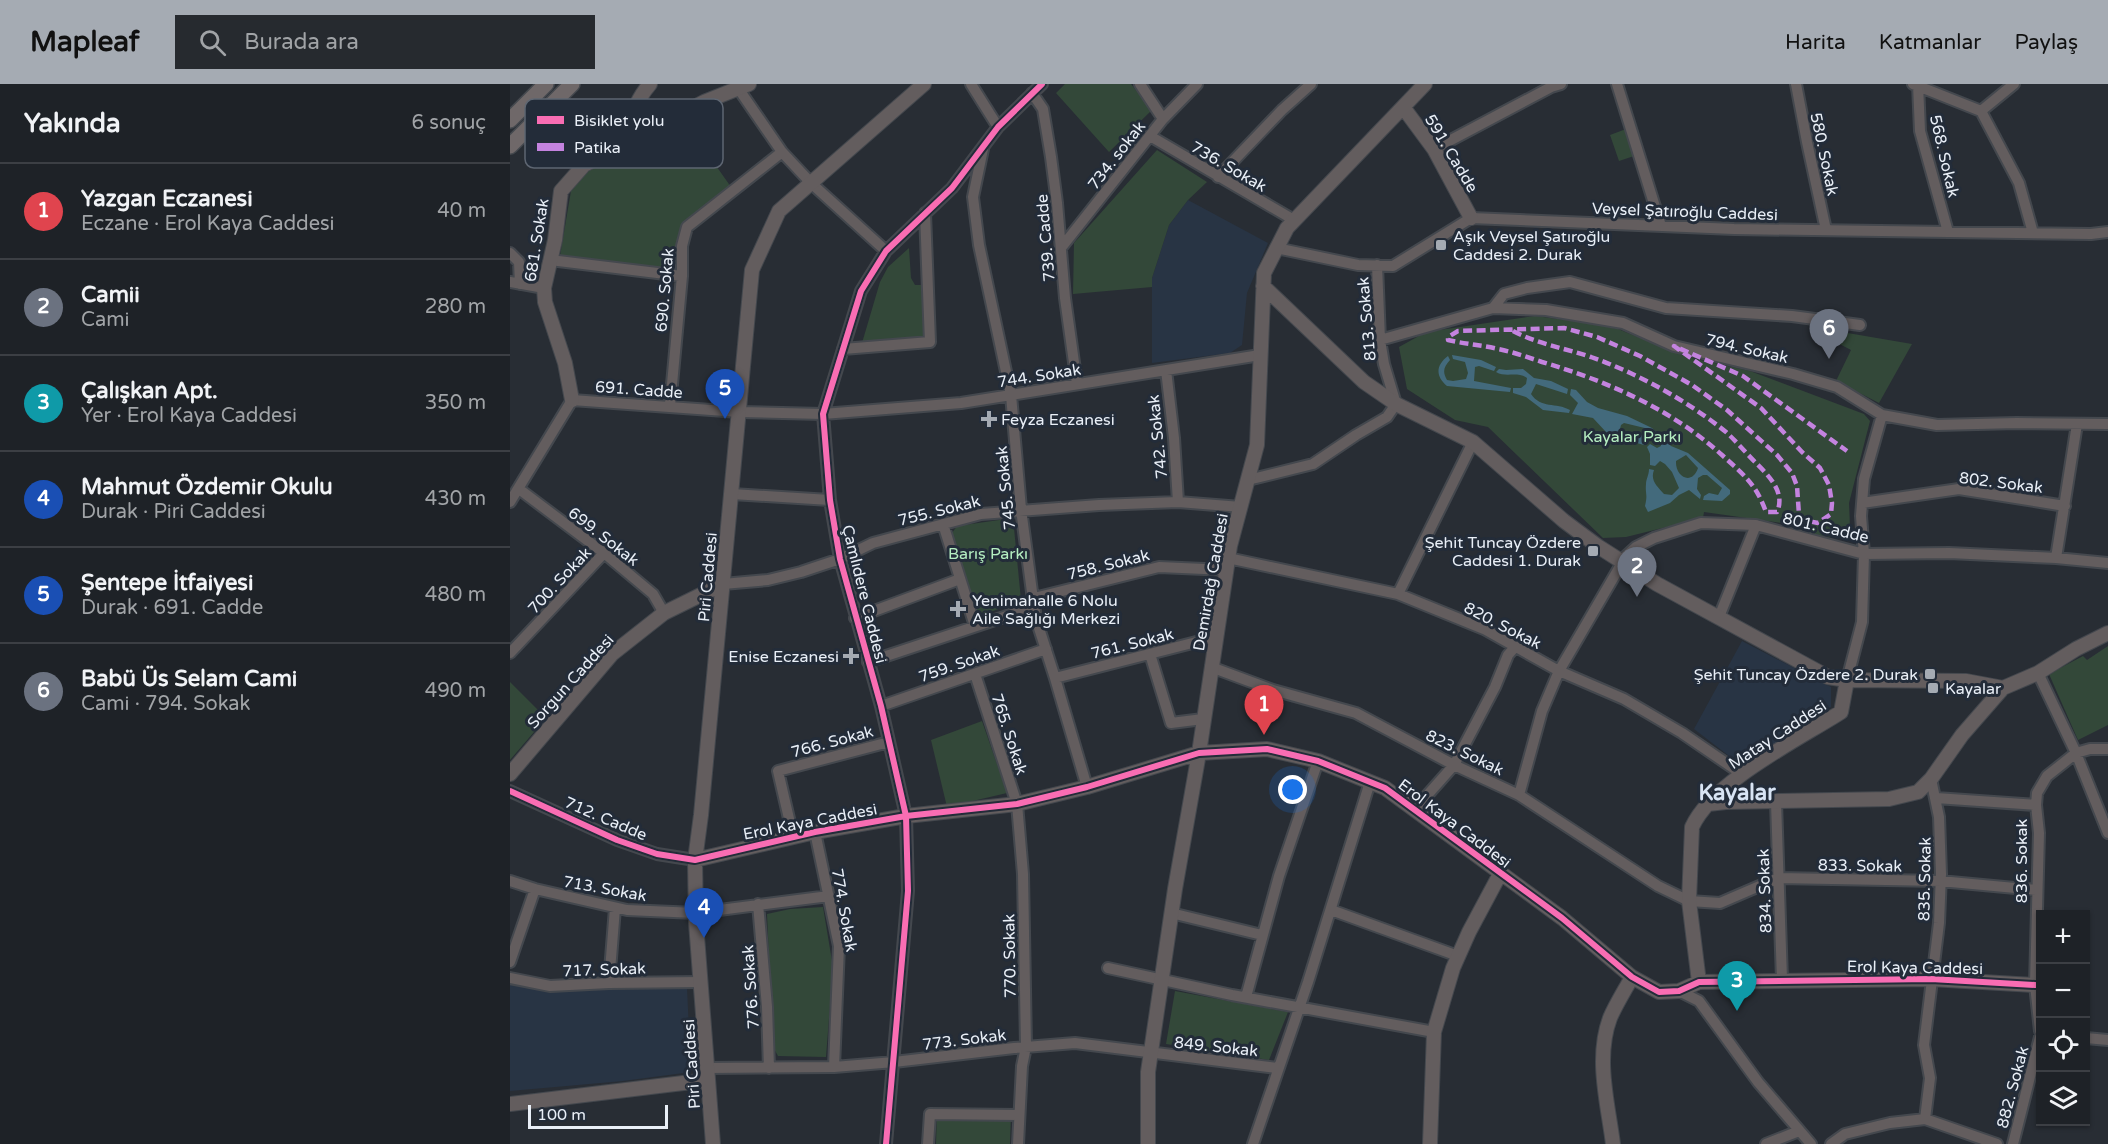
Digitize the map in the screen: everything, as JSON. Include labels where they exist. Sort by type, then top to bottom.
[{"type":"main road","points":[[531,99],[546,84]]},
{"type":"main road","points":[[557,99],[572,84]]},
{"type":"main road","points":[[510,120],[525,105]]},
{"type":"main road","points":[[510,146],[525,131]]},
{"type":"street","points":[[639,99],[650,84]]},
{"type":"street","name":"Piri Caddesi","points":[[713,1144],[696,914],[695,860],[752,270],[779,211],[924,84]]},
{"type":"street","points":[[972,84],[998,127]]},
{"type":"street","name":"Çamlıdere Caddesi","points":[[886,1144],[908,891],[906,816],[881,706],[840,559],[830,500],[823,414],[861,291],[886,251],[952,188],[998,127],[1042,84]]},
{"type":"street","points":[[1140,84],[1163,119]]},
{"type":"street","name":"734. sokak","points":[[1061,248],[1163,119],[1197,84]]},
{"type":"street","points":[[1218,177],[1282,110],[1311,84]]},
{"type":"street","name":"Demirdağ Caddesi","points":[[1148,1144],[1148,1072],[1161,981],[1228,564],[1257,445],[1264,273],[1287,228],[1425,84]]},
{"type":"street","points":[[1617,84],[1661,226]]},
{"type":"street","name":"580. Sokak","points":[[1796,84],[1827,230]]},
{"type":"street","points":[[1981,111],[2014,84]]},
{"type":"street","points":[[1434,149],[1553,85]]},
{"type":"street","points":[[1916,85],[1981,111],[2019,183],[2033,233]]},
{"type":"street","name":"568. Sokak","points":[[1916,85],[1920,131],[1948,232]]},
{"type":"street","points":[[743,86],[782,152],[811,183],[886,251]]},
{"type":"street","name":"681. Sokak","points":[[711,99],[743,86]]},
{"type":"street","name":"739. Cadde","points":[[1032,93],[1043,109],[1058,203],[1065,298],[1077,384]]},
{"type":"street","name":"591. Cadde","points":[[1403,107],[1434,149],[1471,218]]},
{"type":"street","name":"736. Sokak","points":[[1150,136],[1294,220]]},
{"type":"street","name":"745. Sokak","points":[[984,146],[974,197],[981,254],[1011,395],[1021,509],[1034,602],[1038,625],[1087,787]]},
{"type":"street","name":"690. Sokak","points":[[670,406],[682,276],[682,246],[687,227],[782,152]]},
{"type":"street","name":"681. Sokak","points":[[572,400],[565,363],[545,302],[544,288],[561,191],[581,168]]},
{"type":"street","points":[[843,349],[930,342],[925,213]]},
{"type":"street","points":[[1276,248],[1358,265],[1393,266],[1471,218]]},
{"type":"street","name":"Veysel Şatıroğlu Caddesi","points":[[1471,218],[1827,230],[2091,234],[2108,232]]},
{"type":"street","points":[[510,252],[519,262],[515,283],[544,288]]},
{"type":"street","points":[[550,260],[682,276]]},
{"type":"street","name":"813. Sokak","points":[[1377,265],[1380,340],[1384,364],[1396,404]]},
{"type":"street","points":[[1493,308],[1504,294],[1570,282],[1666,308],[1792,316],[1860,325]]},
{"type":"street","points":[[1263,286],[1364,382],[1396,404],[1473,442],[1564,521],[1622,563],[1828,677],[1847,680],[1966,681],[2003,688]]},
{"type":"street","name":"794. Sokak","points":[[1380,340],[1493,308],[1546,309],[1623,323],[1674,346],[1793,374],[1837,387],[1882,416],[1937,425],[2108,424]]},
{"type":"street","name":"744. Sokak","points":[[739,412],[823,414],[961,403],[1260,355]]},
{"type":"street","name":"742. Sokak","points":[[1166,370],[1174,438],[1178,502]]},
{"type":"street","points":[[510,502],[572,400]]},
{"type":"street","name":"691. Cadde","points":[[572,400],[739,412]]},
{"type":"street","points":[[1248,480],[1313,464],[1387,417],[1396,404]]},
{"type":"street","points":[[1847,680],[1862,622],[1864,554],[1861,516],[1864,479],[1882,416]]},
{"type":"street","points":[[2056,558],[2077,424]]},
{"type":"street","points":[[1398,594],[1473,442]]},
{"type":"street","name":"699. Sokak","points":[[519,489],[604,553],[653,594],[664,613]]},
{"type":"street","name":"802. Sokak","points":[[1862,503],[1959,489],[2065,506]]},
{"type":"street","points":[[732,494],[830,500]]},
{"type":"street","name":"755. Sokak","points":[[723,584],[768,580],[840,559],[873,543],[981,514],[1021,509],[1178,502],[1241,507]]},
{"type":"street","name":"801. Cadde","points":[[1519,795],[1542,711],[1559,672],[1622,563],[1631,552],[1645,543],[1701,523],[1756,525],[1864,554],[1949,553],[2108,563]]},
{"type":"street","points":[[943,524],[975,626]]},
{"type":"street","points":[[1719,617],[1756,525]]},
{"type":"street","name":"700. Sokak","points":[[510,653],[604,553]]},
{"type":"street","name":"820. Sokak","points":[[1228,564],[1398,594],[1484,629],[1559,672],[1624,699],[1682,733],[1742,774]]},
{"type":"street","name":"758. Sokak","points":[[868,662],[975,626],[1034,602],[1159,567],[1228,564]]},
{"type":"street","points":[[855,618],[960,579]]},
{"type":"street","name":"Sorgun Caddesi","points":[[510,774],[612,654],[664,613],[723,584]]},
{"type":"street","points":[[1708,804],[1889,799],[1918,792],[1931,779],[1962,735],[2003,688],[2038,673],[2076,649],[2108,633]]},
{"type":"street","name":"761. Sokak","points":[[1055,678],[1216,637]]},
{"type":"street","points":[[1415,809],[1454,765],[1495,687],[1508,655],[1515,647]]},
{"type":"street","name":"759. Sokak","points":[[881,706],[1046,649]]},
{"type":"street","points":[[1150,654],[1171,723],[1203,719]]},
{"type":"street","name":"823. Sokak","points":[[1211,667],[1273,690],[1356,713],[1454,765],[1519,795],[1658,886],[1689,901]]},
{"type":"street","points":[[2038,673],[2076,753],[2108,833]]},
{"type":"street","name":"765. Sokak","points":[[975,674],[1017,804]]},
{"type":"street","name":"Matay Caddesi","points":[[1699,982],[1689,901],[1692,827],[1696,816],[1742,774],[1841,712],[1847,680]]},
{"type":"street","name":"766. Sokak","points":[[793,836],[778,771],[889,742]]},
{"type":"street","points":[[2076,753],[2090,748],[2108,748]]},
{"type":"street","name":"Erol Kaya Caddesi","points":[[695,860],[815,831],[906,816],[1017,804],[1087,787],[1199,753],[1267,749],[1318,761],[1385,788],[1562,918],[1632,977],[1659,992],[1679,991],[1699,982],[1782,980],[1931,979],[2035,985]]},
{"type":"street","name":"836. Sokak","points":[[2035,985],[2039,833],[2037,793],[2047,776],[2076,753]]},
{"type":"street","points":[[1246,997],[1279,876],[1318,761]]},
{"type":"street","name":"835. Sokak","points":[[1925,1119],[1930,1078],[1924,1045],[1939,923],[1940,881],[1940,817],[1931,779]]},
{"type":"street","points":[[1252,1144],[1331,909],[1370,782]]},
{"type":"street","name":"712. Cadde","points":[[510,791],[617,840],[657,854],[695,860]]},
{"type":"street","points":[[1935,798],[2036,805]]},
{"type":"street","name":"834. Sokak","points":[[1776,802],[1782,980]]},
{"type":"street","name":"770. Sokak","points":[[1017,804],[1023,874],[1026,1047],[1022,1066],[1018,1144]]},
{"type":"street","name":"774. Sokak","points":[[815,831],[839,946],[834,1067]]},
{"type":"street","points":[[1430,1144],[1434,1032],[1458,956],[1500,874]]},
{"type":"street","name":"833. Sokak","points":[[1689,901],[1720,903],[1778,878],[1940,881],[2036,890]]},
{"type":"street","name":"713. Sokak","points":[[510,881],[535,890],[615,908],[696,914],[829,896]]},
{"type":"street","points":[[510,962],[535,890]]},
{"type":"street","name":"776. Sokak","points":[[758,904],[770,1068]]},
{"type":"street","points":[[609,983],[615,908]]},
{"type":"street","points":[[1331,909],[1458,956]]},
{"type":"street","points":[[1172,913],[1262,935]]},
{"type":"street","points":[[1108,968],[1161,981],[1434,1032]]},
{"type":"street","points":[[1613,1144],[1603,1070],[1605,1043],[1610,1019],[1632,977]]},
{"type":"street","name":"717. Sokak","points":[[510,978],[550,986],[701,982]]},
{"type":"street","name":"882. Sokak","points":[[2035,985],[2039,1018]]},
{"type":"street","points":[[1679,991],[1699,1001],[1758,1082],[1811,1144]]},
{"type":"street","points":[[2090,1038],[2108,1040]]},
{"type":"street","name":"773. Sokak","points":[[708,1074],[770,1068],[834,1067],[894,1062],[1076,1043],[1151,1054]]},
{"type":"street","name":"849. Sokak","points":[[1151,1054],[1277,1068]]},
{"type":"street","name":"882. Sokak","points":[[2013,1144],[2036,1060]]},
{"type":"street","points":[[510,1104],[708,1074]]},
{"type":"street","points":[[928,1144],[930,1114],[1018,1115]]},
{"type":"street","points":[[1831,1144],[1845,1134],[1890,1123],[1925,1119],[1997,1144]]},
{"type":"street","points":[[1766,1144],[1799,1131]]},
{"type":"shaded area","points":[[1188,200],[1268,243],[1247,293],[1242,345],[1230,353],[1152,363],[1152,278],[1169,225]]},
{"type":"shaded area","points":[[1452,355],[1481,360],[1496,367],[1494,371],[1479,366],[1475,367],[1474,381],[1511,388],[1510,392],[1447,386],[1440,378],[1438,371],[1441,363],[1448,356],[1450,360],[1444,372],[1447,380],[1466,379],[1468,373],[1465,362],[1453,359]]},
{"type":"shaded area","points":[[1499,369],[1523,369],[1534,378],[1551,381],[1568,389],[1567,394],[1536,384],[1531,394],[1539,402],[1565,408],[1570,410],[1569,413],[1543,410],[1526,397],[1513,393],[1513,388],[1521,388],[1526,384],[1527,378],[1496,372]]},
{"type":"shaded area","points":[[1571,389],[1576,390],[1587,402],[1598,408],[1627,416],[1652,428],[1671,446],[1688,453],[1730,490],[1730,494],[1722,501],[1703,500],[1704,496],[1709,493],[1718,495],[1722,488],[1707,475],[1703,475],[1698,478],[1697,489],[1701,495],[1700,499],[1689,490],[1670,503],[1648,512],[1645,506],[1649,469],[1654,470],[1654,480],[1664,494],[1672,495],[1679,488],[1672,472],[1665,464],[1660,461],[1655,466],[1650,465],[1650,454],[1647,447],[1650,444],[1657,448],[1661,446],[1660,439],[1649,429],[1624,423],[1620,429],[1623,433],[1643,436],[1647,441],[1644,445],[1612,436],[1593,418],[1572,414],[1578,403],[1570,395]],"holes":[[[1686,455],[1698,468],[1692,477],[1684,477],[1678,471],[1676,461]]]},
{"type":"shaded area","points":[[1742,641],[1831,687],[1831,707],[1742,766],[1694,729]]},
{"type":"shaded area","points":[[510,984],[549,991],[687,988],[691,1072],[623,1081],[510,1091]]},
{"type":"green space","points":[[1065,84],[1131,84],[1152,110],[1109,152],[1056,93]]},
{"type":"green space","points":[[1626,129],[1634,156],[1619,161],[1610,135]]},
{"type":"green space","points":[[1157,150],[1207,182],[1188,200],[1169,225],[1152,278],[1152,287],[1073,294],[1074,243]]},
{"type":"green space","points":[[586,168],[718,168],[731,187],[680,229],[676,262],[665,269],[560,256],[571,191]]},
{"type":"green space","points":[[909,248],[911,278],[915,285],[930,285],[933,338],[862,343],[880,282],[888,267]]},
{"type":"green space","name":"Kayalar Parkı","points":[[1535,316],[1618,329],[1687,357],[1750,371],[1864,414],[1870,421],[1849,503],[1850,527],[1846,538],[1803,534],[1803,526],[1704,512],[1703,518],[1626,537],[1603,538],[1488,427],[1455,420],[1407,389],[1399,347],[1426,332]]},
{"type":"green space","points":[[1830,330],[1912,344],[1879,403],[1836,381],[1851,350],[1830,339]]},
{"type":"green space","name":"Barış Parkı","points":[[1013,518],[1021,600],[983,615],[977,612],[952,533],[957,526]]},
{"type":"green space","points":[[2108,646],[2108,725],[2078,740],[2049,674],[2083,656],[2087,660]]},
{"type":"green space","points":[[510,682],[546,718],[510,760]]},
{"type":"green space","points":[[982,721],[1007,793],[947,807],[931,740]]},
{"type":"green space","points":[[823,907],[833,967],[826,1057],[778,1056],[773,1047],[767,914],[790,909]]},
{"type":"green space","points":[[1175,991],[1288,1012],[1269,1060],[1166,1044]]},
{"type":"green space","points":[[937,1111],[1011,1113],[1010,1144],[936,1144]]},
{"type":"marked path","points":[[1513,331],[1627,371],[1662,389],[1711,420],[1733,439],[1774,484],[1779,505],[1777,512],[1766,512],[1753,487],[1737,468],[1702,439],[1660,410],[1590,378],[1504,350],[1448,340],[1448,337],[1458,331],[1564,328],[1597,337],[1640,356],[1692,385],[1727,410],[1777,455],[1792,473],[1797,486],[1799,515],[1803,520],[1818,523],[1831,514],[1829,485],[1820,468],[1761,408],[1674,346],[1743,376],[1847,451]]},
{"type":"cycle path","points":[[886,1144],[908,891],[906,816],[881,706],[840,559],[830,500],[823,414],[861,291],[886,251],[952,188],[998,127],[1042,84]]},
{"type":"cycle path","points":[[510,791],[617,840],[657,854],[695,860],[815,832],[906,816],[1017,804],[1087,787],[1199,753],[1267,749],[1318,761],[1385,788],[1562,918],[1632,977],[1659,992],[1679,991],[1699,982],[1931,979],[2035,985]]},
{"type":"place","name":"Aşık Veysel Şatıroğlu Caddesi 2. Durak","points":[[1441,245]]},
{"type":"place","name":"Babü Üs Selam Cami","points":[[1829,359]]},
{"type":"place","name":"Şentepe İtfaiyesi","points":[[725,419]]},
{"type":"place","name":"Feyza Eczanesi","points":[[989,419]]},
{"type":"place","name":"Şehit Tuncay Özdere Caddesi 1. Durak","points":[[1593,551]]},
{"type":"place","name":"Camii","points":[[1637,597]]},
{"type":"place","name":"Yenimahalle 6 Nolu Aile Sağlığı Merkezi","points":[[958,609]]},
{"type":"place","name":"Enise Eczanesi","points":[[851,656]]},
{"type":"place","name":"Şehit Tuncay Özdere 2. Durak","points":[[1930,674]]},
{"type":"place","name":"Kayalar","points":[[1933,688]]},
{"type":"place","name":"Yazgan Eczanesi","points":[[1264,735]]},
{"type":"place","name":"Mahmut Özdemir Okulu","points":[[704,938]]},
{"type":"place","name":"Çalışkan Apt.","points":[[1737,1011]]},
{"type":"district","name":"Kayalar","points":[[1737,792]]}]
